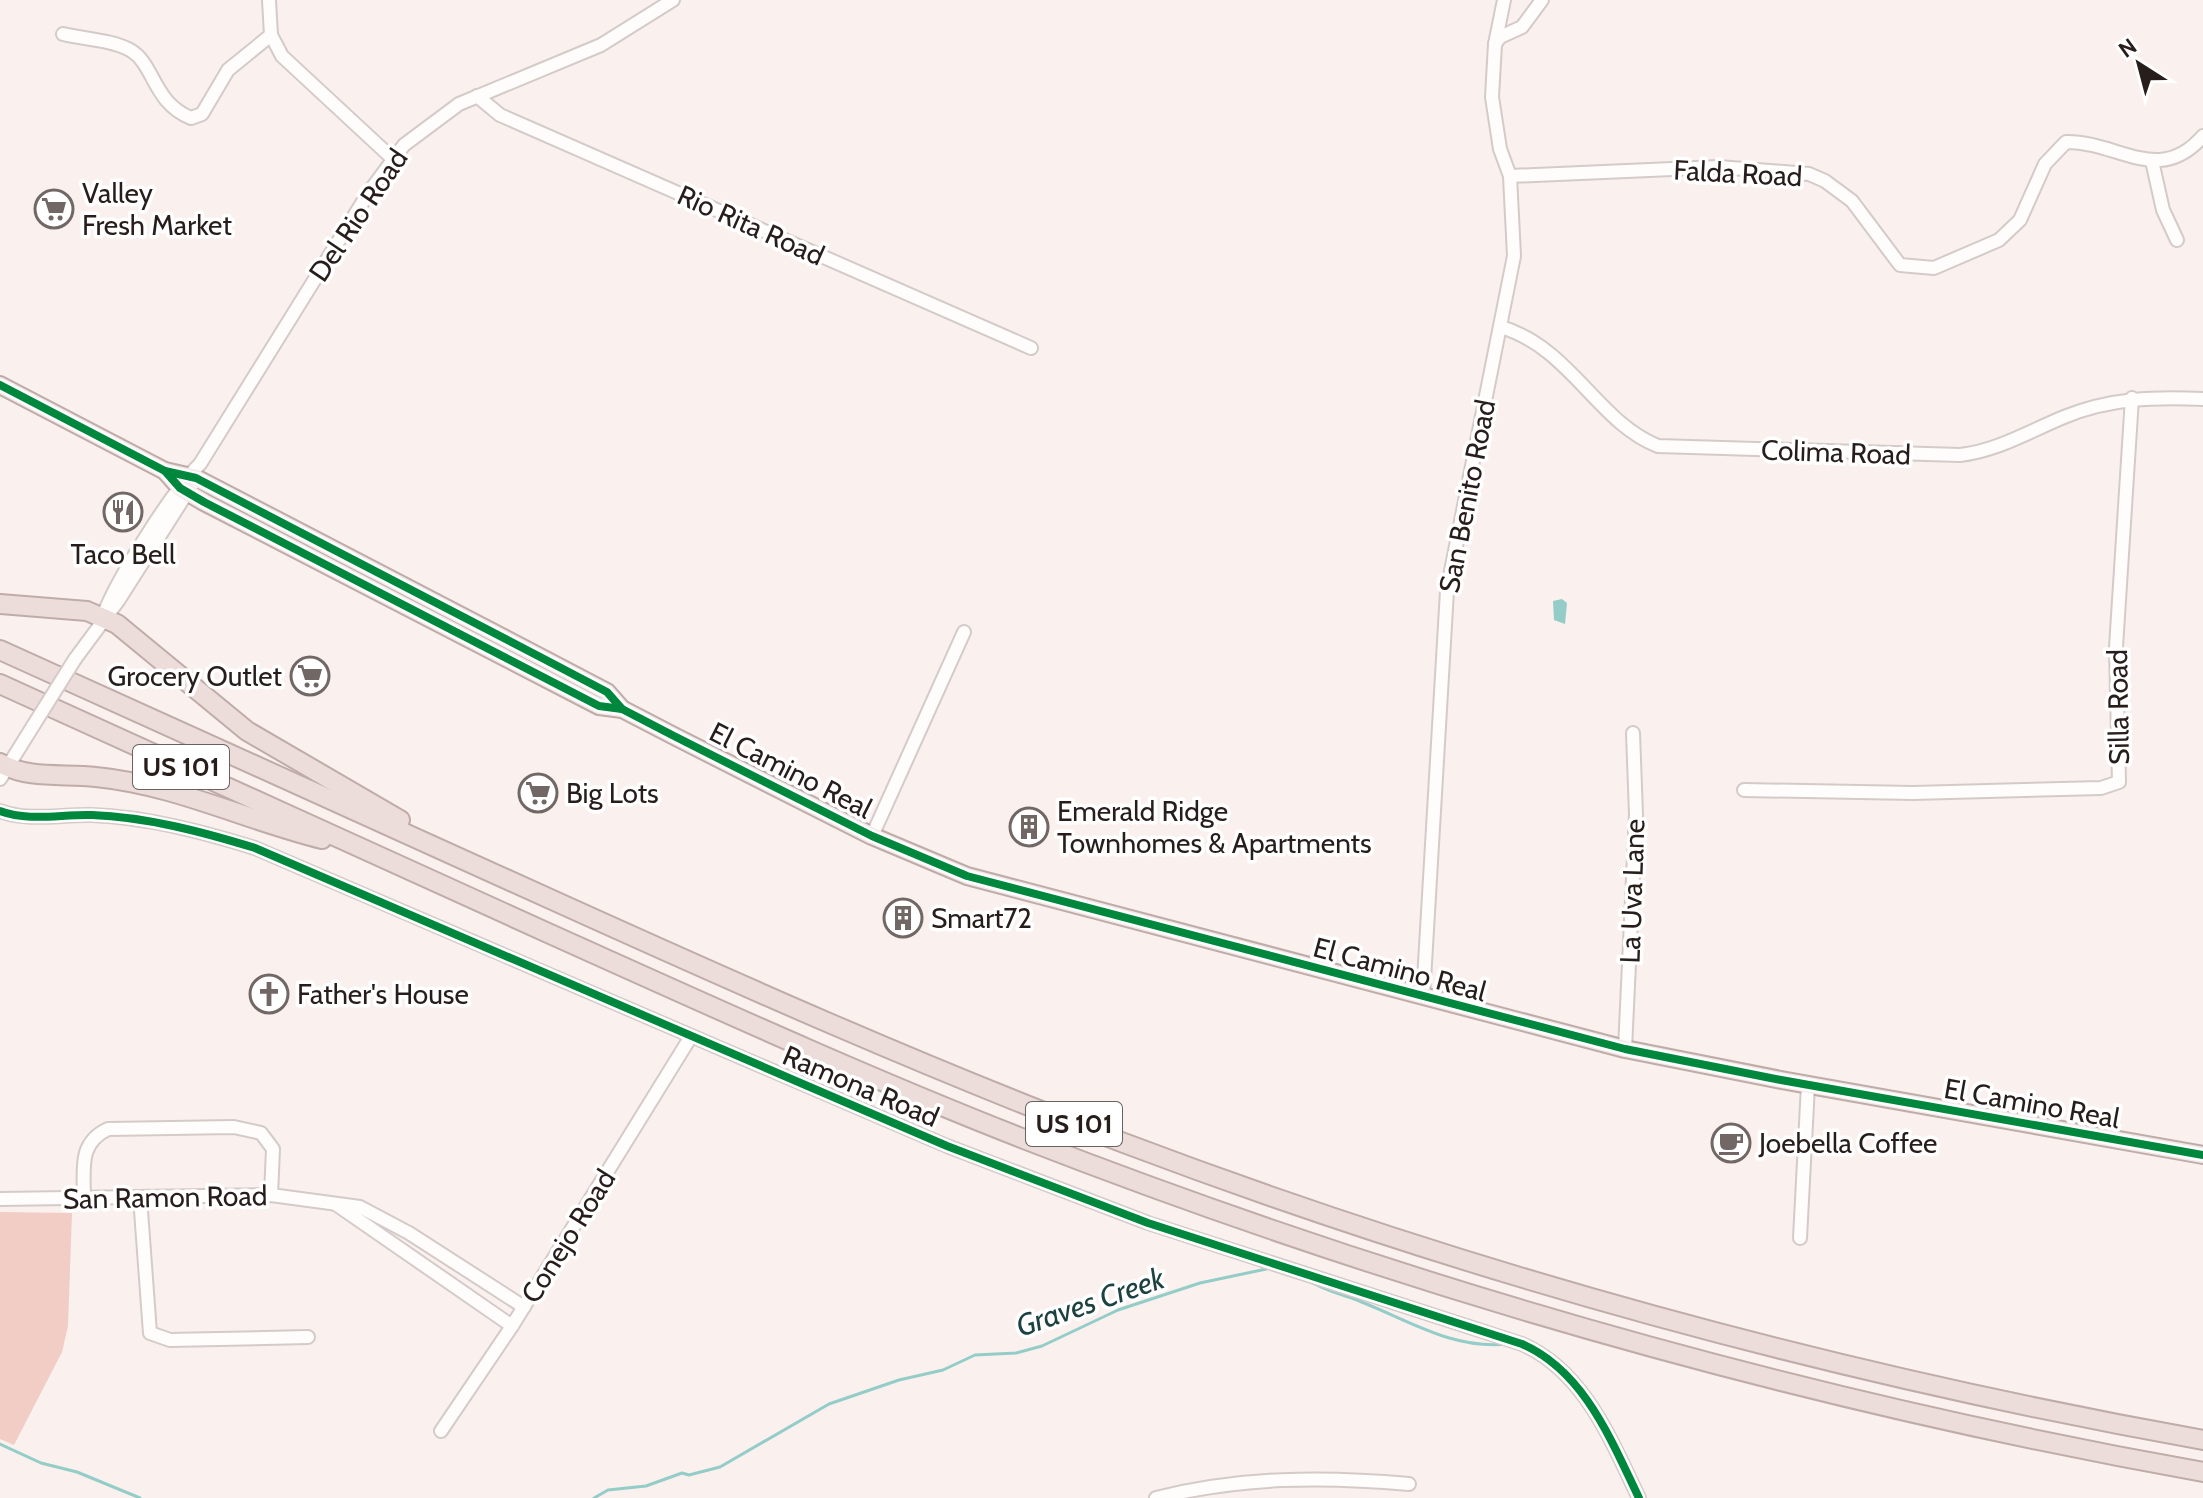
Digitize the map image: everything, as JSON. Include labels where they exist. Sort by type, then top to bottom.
[{"type":"highway","points":[[0,604],[66,608],[103,616],[131,635],[247,731],[471,863]]},
{"type":"highway","name":"US 101","points":[[0,650],[947,1073],[1127,1144],[1360,1226],[1518,1276],[1824,1359],[2043,1409],[2203,1440]]},
{"type":"highway","name":"US 101","points":[[0,684],[942,1106],[1113,1173],[1351,1257],[1524,1311],[1812,1389],[2036,1440],[2203,1472]]},
{"type":"highway","points":[[2,770],[34,775],[97,777],[150,785],[220,804],[289,831],[363,849]]},
{"type":"main road","name":"El Camino Real","points":[[0,385],[582,679],[607,692],[622,709],[872,836],[928,862],[1005,889],[1625,1049],[2203,1155]]},
{"type":"street","points":[[269,0],[271,35],[291,64],[392,158]]},
{"type":"street","name":"Del Rio Road","points":[[2,770],[103,616],[118,601],[190,479],[392,158],[432,121],[477,96],[601,45],[673,0]]},
{"type":"street","name":"San Benito Road","points":[[1423,997],[1447,591],[1514,256],[1510,176],[1500,149],[1492,97],[1495,44],[1504,0]]},
{"type":"street","points":[[1495,44],[1500,37],[1522,27],[1542,0]]},
{"type":"street","points":[[63,34],[129,50],[138,57],[164,100],[191,118],[202,114],[228,70],[271,35]]},
{"type":"street","name":"Rio Rita Road","points":[[477,96],[500,115],[1031,348]]},
{"type":"street","points":[[2177,240],[2163,210],[2152,161],[2177,156],[2203,136]]},
{"type":"street","name":"Falda Road","points":[[1510,176],[1718,167],[1809,174],[1825,181],[1852,201],[1900,265],[1934,268],[1999,240],[2014,228],[2045,164],[2066,142],[2082,142],[2152,161]]},
{"type":"street","name":"Colima Road","points":[[1501,327],[1559,359],[1627,427],[1658,446],[1960,455],[1988,450],[2066,416],[2132,398],[2203,399]]},
{"type":"street","name":"Silla Road","points":[[1744,790],[1913,793],[2101,788],[2119,782],[2116,647],[2132,398]]},
{"type":"street","points":[[872,836],[964,632]]},
{"type":"street","name":"La Uva Lane","points":[[1625,1049],[1636,814],[1633,733]]},
{"type":"street","name":"Ramona Road","points":[[0,811],[23,816],[92,815],[137,820],[209,834],[255,848],[635,1009],[690,1038],[947,1146],[1148,1223],[1537,1350],[1564,1370],[1585,1398],[1605,1429],[1639,1498]]},
{"type":"street","name":"Conejo Road","points":[[441,1431],[512,1326],[690,1038]]},
{"type":"street","points":[[1800,1238],[1808,1085]]},
{"type":"street","points":[[84,1199],[84,1151],[93,1136],[108,1129],[124,1128],[234,1127],[261,1133],[273,1149],[271,1195]]},
{"type":"street","name":"San Ramon Road","points":[[0,1199],[271,1195],[331,1201],[360,1207],[409,1233],[524,1307]]},
{"type":"street","points":[[140,1197],[150,1333],[170,1340],[308,1337]]},
{"type":"street","points":[[331,1201],[512,1326]]},
{"type":"street","points":[[1156,1498],[1233,1483],[1294,1477],[1409,1484]]},
{"type":"shaded area","points":[[0,1212],[72,1213],[68,1326],[62,1352],[14,1445],[0,1439]]},
{"type":"water","points":[[1562,599],[1567,603],[1565,624],[1554,620],[1553,601]]},
{"type":"waterway","name":"Graves Creek","points":[[594,1498],[608,1490],[646,1486],[682,1473],[689,1475],[720,1467],[829,1404],[899,1380],[943,1370],[975,1355],[1016,1353],[1042,1346],[1118,1310],[1200,1283],[1271,1268]]},
{"type":"waterway","name":"Graves Creek","points":[[1308,1280],[1447,1337],[1486,1345],[1507,1344]]},
{"type":"waterway","name":"Graves Creek","points":[[0,1444],[41,1463],[77,1472],[140,1498]]},
{"type":"cycle path","points":[[0,385],[165,471],[196,478],[544,659],[607,692],[622,709],[674,736],[872,836],[967,876],[1625,1049],[2203,1155]]},
{"type":"cycle path","points":[[165,471],[180,488],[204,502],[599,706],[622,709]]},
{"type":"cycle path","points":[[0,811],[34,817],[92,815],[154,822],[255,848],[947,1146],[1148,1223],[1522,1344],[1544,1356],[1579,1389],[1606,1431],[1639,1498]]},
{"type":"place","name":"Valley Fresh Market","points":[[54,209]]},
{"type":"place","name":"Taco Bell","points":[[123,512]]},
{"type":"place","name":"Grocery Outlet","points":[[310,676]]},
{"type":"place","name":"Big Lots","points":[[538,793]]},
{"type":"place","name":"Emerald Ridge Townhomes & Apartments","points":[[1029,827]]},
{"type":"place","name":"Smart72","points":[[903,918]]},
{"type":"place","name":"Father's House","points":[[269,994]]},
{"type":"place","name":"Joebella Coffee","points":[[1731,1143]]}]
